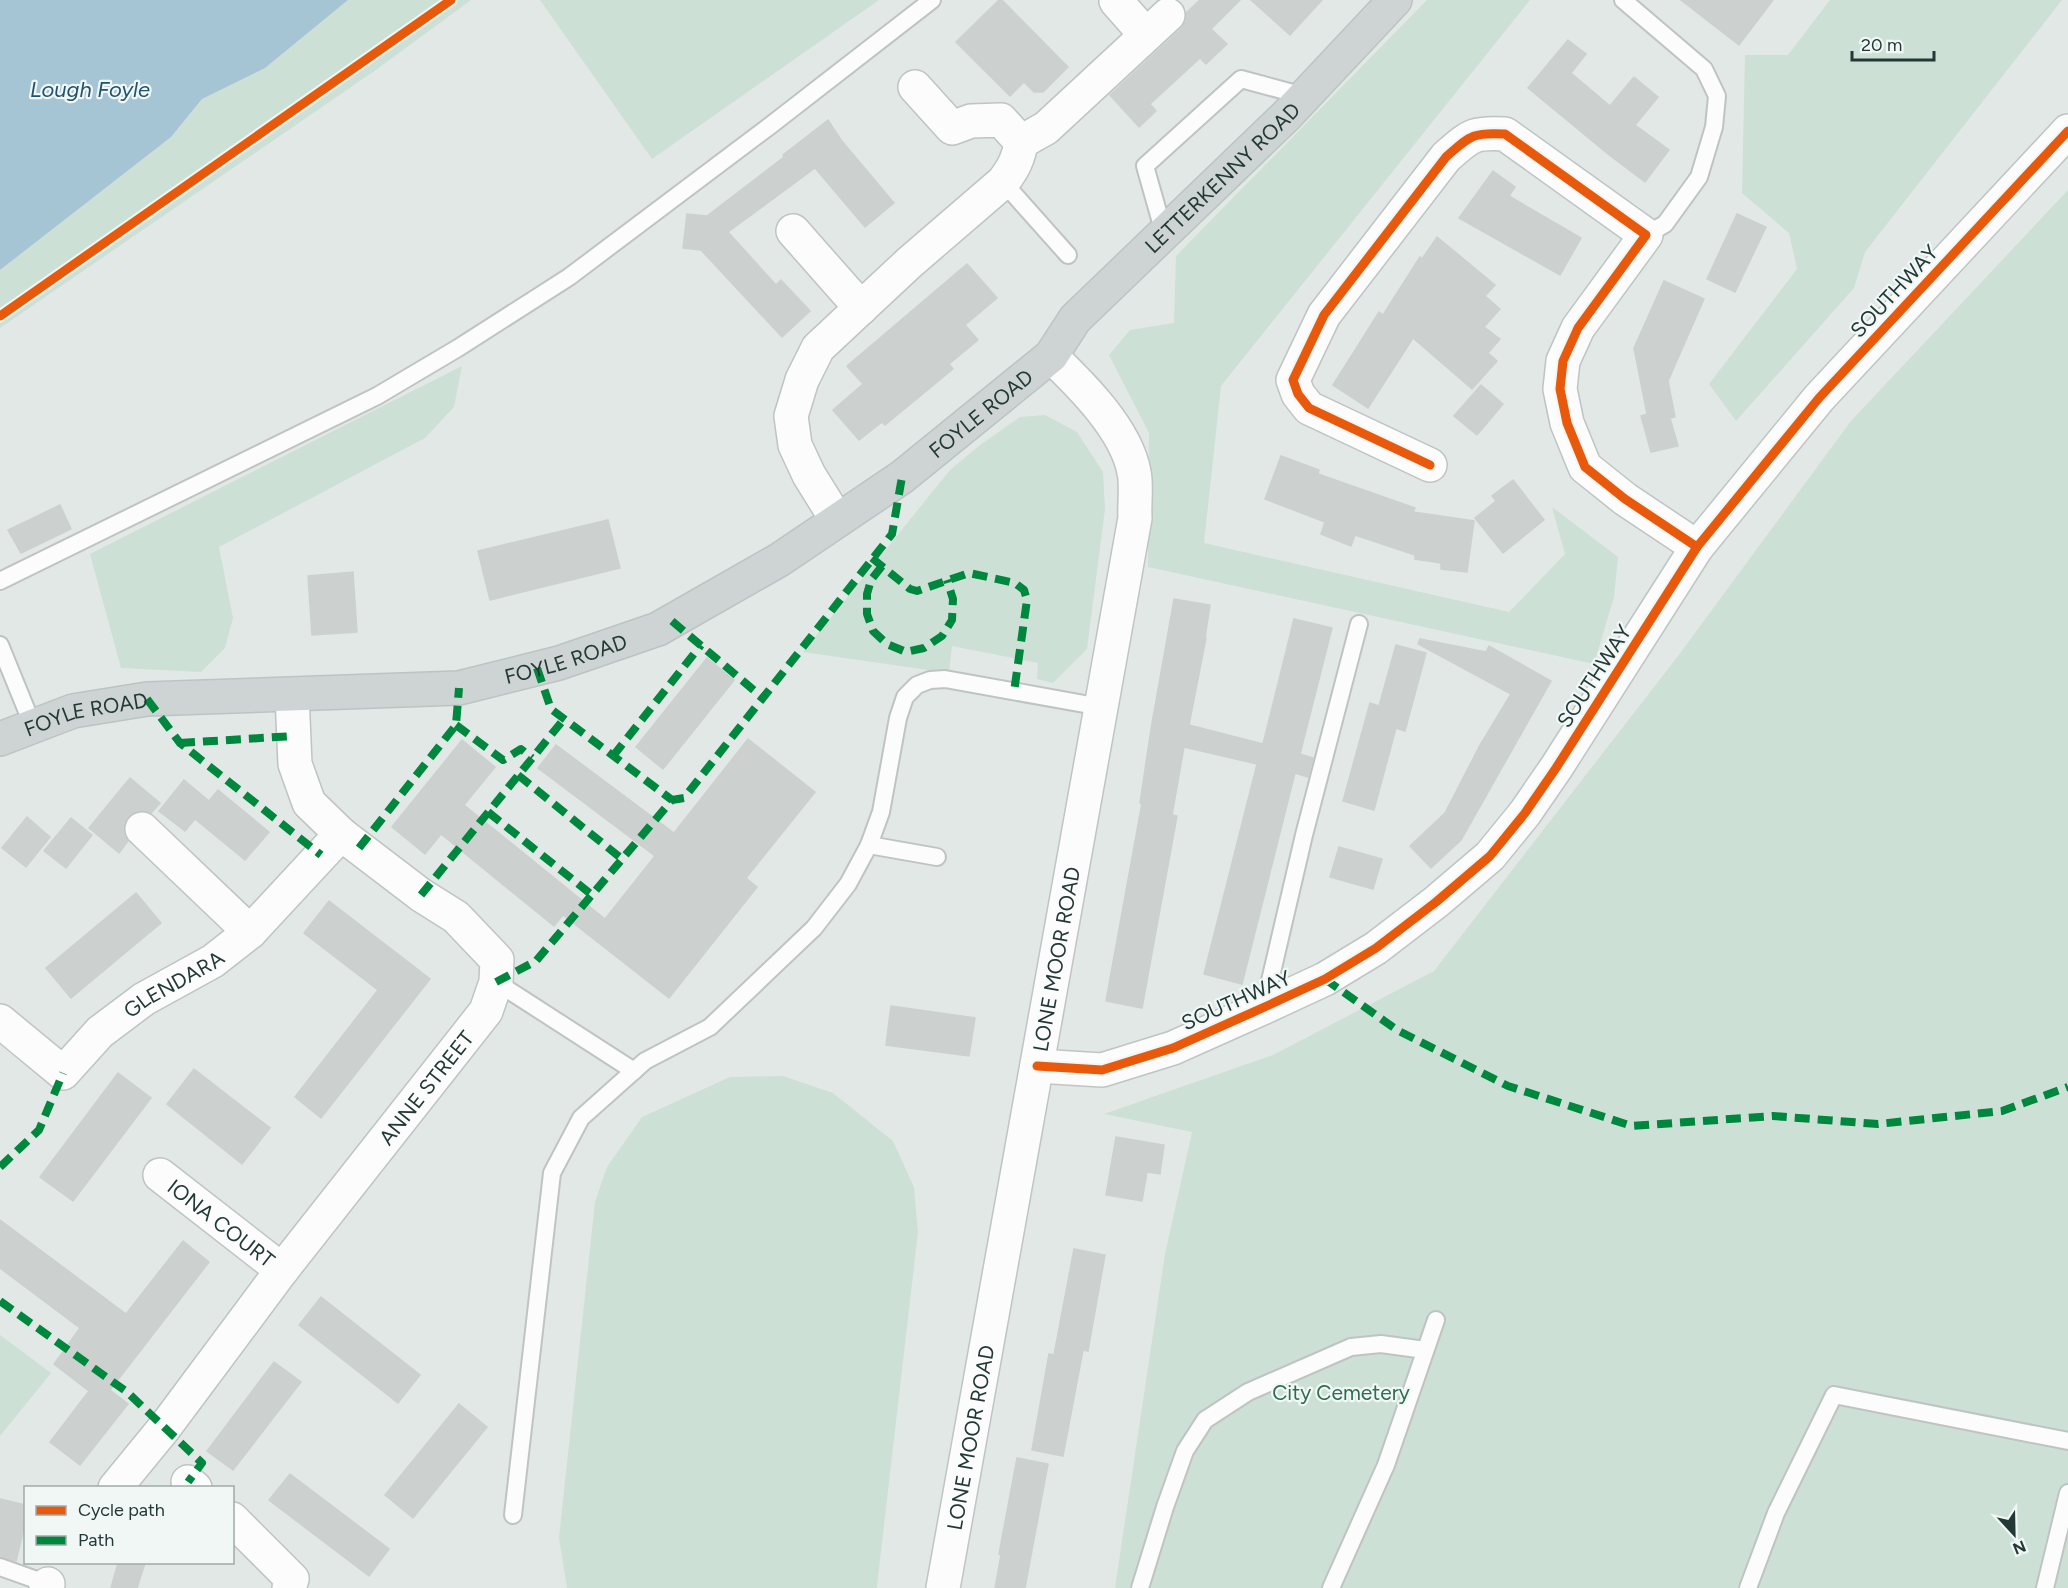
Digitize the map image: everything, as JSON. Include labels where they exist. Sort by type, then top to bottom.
[{"type":"main road","name":"LETTERKENNY ROAD","points":[[1051,356],[1075,319],[1304,96],[1395,0]]},
{"type":"main road","name":"FOYLE ROAD","points":[[0,739],[73,711],[147,699],[459,688],[559,663],[658,629],[779,560],[902,477],[1051,356]]},
{"type":"street","points":[[837,520],[809,475],[795,445],[791,416],[802,380],[818,348],[1003,182],[1014,169],[1021,142],[1046,128],[1157,25],[1116,1]]},
{"type":"street","points":[[915,87],[952,128],[971,121],[1001,120],[1021,142]]},
{"type":"street","name":"SOUTHWAY","points":[[1037,1066],[1102,1070],[1173,1048],[1269,1005],[1325,979],[1376,948],[1436,902],[1490,856],[1525,813],[1556,768],[1697,547],[1819,398],[2068,131]]},
{"type":"street","points":[[1430,465],[1309,408],[1298,393],[1293,380],[1324,315],[1446,157],[1467,138],[1482,132],[1505,135],[1646,235],[1578,328],[1563,361],[1560,390],[1567,423],[1585,467],[1625,499],[1697,547]]},
{"type":"street","points":[[794,231],[861,308]]},
{"type":"street","name":"LONE MOOR ROAD","points":[[943,1588],[1135,518],[1134,472],[1124,445],[1110,421],[1051,356]]},
{"type":"street","name":"ANNE STREET","points":[[117,1486],[165,1427],[282,1270],[486,1011],[496,982],[497,960],[456,917],[421,895],[341,834],[309,803],[295,764],[292,695]]},
{"type":"street","points":[[142,829],[250,932]]},
{"type":"street","name":"GLENDARA","points":[[0,1021],[63,1073],[109,1025],[144,999],[213,961],[250,932],[341,834]]},
{"type":"street","name":"IONA COURT","points":[[160,1175],[282,1270]]},
{"type":"street","points":[[234,1521],[292,1579],[289,1588]]},
{"type":"lane","points":[[0,581],[338,416],[377,396],[458,348],[569,277],[932,0]]},
{"type":"lane","points":[[1623,0],[1704,69],[1717,96],[1714,127],[1699,177],[1665,224],[1646,235]]},
{"type":"lane","points":[[1164,233],[1145,166],[1241,79],[1304,96]]},
{"type":"lane","points":[[1003,182],[1068,255]]},
{"type":"lane","points":[[1269,1005],[1269,985],[1304,835],[1359,624]]},
{"type":"lane","points":[[0,645],[33,726]]},
{"type":"lane","points":[[513,1515],[552,1173],[581,1118],[645,1061],[710,1028],[814,928],[842,893],[869,845],[882,812],[898,718],[905,697],[917,685],[930,680],[945,680],[1101,707]]},
{"type":"lane","points":[[869,845],[937,857]]},
{"type":"lane","points":[[496,982],[634,1071]]},
{"type":"lane","points":[[1331,1588],[1386,1465],[1436,1320]]},
{"type":"lane","points":[[1140,1588],[1185,1451],[1205,1420],[1248,1392],[1351,1347],[1382,1344],[1425,1350]]},
{"type":"lane","points":[[1748,1588],[1776,1513],[1834,1395],[2068,1441]]},
{"type":"lane","points":[[2046,1588],[2068,1493]]},
{"type":"lane","points":[[0,1567],[47,1586]]},
{"type":"green space","points":[[348,0],[471,0],[373,72],[0,328],[0,270],[171,137],[202,99],[265,68]]},
{"type":"green space","points":[[540,0],[879,0],[652,159]]},
{"type":"green space","points":[[1427,0],[1530,0],[1221,386],[1204,543],[1509,612],[1565,554],[1552,507],[1618,557],[1614,597],[1594,664],[1148,567],[1149,433],[1109,355],[1130,330],[1174,323],[1176,256]]},
{"type":"green space","points":[[1830,0],[2062,0],[1865,252],[1854,288],[1736,421],[1709,384],[1797,269],[1789,233],[1742,193],[1745,55],[1788,55]]},
{"type":"green space","name":"City Cemetery","points":[[2068,190],[2068,1588],[1115,1588],[1165,1254],[1192,1132],[1104,1114],[1273,1055],[1434,971],[1678,656],[1851,421]]},
{"type":"green space","points":[[462,366],[454,407],[425,438],[219,547],[233,618],[225,648],[201,672],[121,668],[90,554]]},
{"type":"green space","points":[[1045,415],[1077,432],[1103,472],[1105,509],[1087,649],[1053,683],[1037,679],[1038,663],[952,646],[949,673],[803,652],[950,470],[980,445],[1020,417]]},
{"type":"green space","points":[[783,1076],[833,1093],[893,1141],[914,1187],[918,1232],[877,1588],[567,1588],[559,1538],[595,1202],[607,1167],[642,1117],[730,1077]]},
{"type":"green space","points":[[0,1335],[51,1373],[0,1436]]},
{"type":"water","name":"Lough Foyle","points":[[0,0],[348,0],[265,68],[202,99],[171,137],[0,270]]},
{"type":"building","points":[[999,0],[1002,0],[1068,67],[1043,92],[1034,92],[1024,82],[1010,96],[956,42]]},
{"type":"building","points":[[1200,0],[1240,0],[1211,29],[1227,44],[1206,64],[1200,58],[1150,104],[1156,111],[1139,127],[1110,95],[1181,29],[1186,21],[1186,13]]},
{"type":"building","points":[[1251,0],[1322,0],[1290,35]]},
{"type":"building","points":[[1681,0],[1773,0],[1739,45]]},
{"type":"building","points":[[1568,40],[1586,54],[1571,73],[1610,106],[1634,77],[1658,97],[1635,125],[1669,150],[1645,182],[1528,88]]},
{"type":"building","points":[[828,120],[841,140],[894,203],[865,227],[815,168],[728,232],[776,285],[781,280],[810,311],[782,337],[701,250],[683,248],[687,214],[707,216]]},
{"type":"building","points":[[1493,171],[1515,187],[1509,196],[1581,238],[1560,275],[1459,218]]},
{"type":"building","points":[[1737,214],[1766,227],[1735,292],[1707,279]]},
{"type":"building","points":[[1437,237],[1495,285],[1485,296],[1500,309],[1484,327],[1500,339],[1488,353],[1497,361],[1472,389],[1413,338],[1368,408],[1333,385],[1379,312],[1383,315],[1420,257],[1422,259]]},
{"type":"building","points":[[967,264],[997,298],[965,325],[978,340],[949,364],[953,369],[885,425],[882,422],[859,440],[833,410],[863,384],[847,366]]},
{"type":"building","points":[[1664,281],[1704,299],[1668,381],[1675,417],[1670,418],[1678,446],[1651,452],[1641,416],[1647,414],[1634,348]]},
{"type":"building","points":[[1481,385],[1503,404],[1477,435],[1454,416]]},
{"type":"building","points":[[1281,456],[1319,470],[1318,474],[1415,508],[1413,512],[1474,521],[1467,572],[1441,569],[1441,563],[1415,559],[1415,555],[1355,535],[1351,546],[1321,534],[1325,522],[1265,499]]},
{"type":"building","points":[[1513,480],[1544,520],[1503,553],[1475,518],[1496,501],[1492,496]]},
{"type":"building","points":[[60,505],[71,529],[21,553],[8,530]]},
{"type":"building","points":[[608,520],[620,568],[490,600],[478,551]]},
{"type":"building","points":[[353,572],[357,632],[312,635],[308,576]]},
{"type":"building","points":[[1174,599],[1210,605],[1189,725],[1263,744],[1294,619],[1332,628],[1300,754],[1313,758],[1308,777],[1295,773],[1242,984],[1204,974],[1257,764],[1184,747],[1172,815],[1177,816],[1142,1008],[1106,1001],[1142,803],[1140,803],[1151,729]]},
{"type":"building","points":[[1420,639],[1486,652],[1489,646],[1551,681],[1461,840],[1431,868],[1410,846],[1445,813],[1480,745],[1511,694],[1418,644]]},
{"type":"building","points":[[1396,645],[1426,653],[1405,731],[1396,728],[1374,810],[1343,801],[1370,703],[1379,706]]},
{"type":"building","points":[[707,658],[734,680],[663,769],[636,747]]},
{"type":"building","points":[[748,739],[815,792],[746,878],[757,887],[669,998],[563,915],[554,926],[441,834],[425,854],[392,827],[462,740],[495,767],[464,805],[605,919],[655,856],[538,768],[556,745],[674,833]]},
{"type":"building","points":[[130,778],[160,803],[151,813],[137,811],[128,817],[124,825],[124,834],[128,841],[119,853],[89,828]]},
{"type":"building","points":[[184,780],[209,801],[218,790],[269,832],[245,860],[195,819],[185,831],[159,811]]},
{"type":"building","points":[[27,817],[50,837],[26,867],[2,848]]},
{"type":"building","points":[[71,818],[92,835],[66,868],[44,851]]},
{"type":"building","points":[[1339,847],[1382,859],[1373,889],[1330,877]]},
{"type":"building","points":[[136,893],[161,923],[71,998],[46,968]]},
{"type":"building","points":[[329,901],[430,979],[321,1118],[295,1097],[378,990],[304,933]]},
{"type":"building","points":[[891,1006],[975,1018],[969,1056],[886,1045]]},
{"type":"building","points":[[194,1069],[270,1128],[242,1164],[167,1104]]},
{"type":"building","points":[[118,1073],[151,1098],[73,1201],[40,1177]]},
{"type":"building","points":[[1116,1137],[1164,1145],[1160,1174],[1147,1172],[1142,1201],[1106,1195]]},
{"type":"building","points":[[0,1220],[126,1314],[183,1241],[209,1262],[110,1390],[128,1404],[80,1465],[50,1442],[89,1391],[54,1364],[80,1328],[0,1268]]},
{"type":"building","points":[[1074,1249],[1105,1255],[1088,1351],[1083,1350],[1063,1456],[1032,1450],[1049,1354],[1054,1355]]},
{"type":"building","points":[[321,1297],[420,1375],[398,1403],[299,1325]]},
{"type":"building","points":[[274,1362],[301,1382],[233,1470],[207,1451]]},
{"type":"building","points":[[459,1404],[487,1427],[413,1518],[385,1495]]},
{"type":"building","points":[[1017,1458],[1048,1464],[1025,1588],[995,1588],[1001,1555],[999,1554]]},
{"type":"building","points":[[290,1474],[389,1549],[369,1576],[269,1500]]},
{"type":"building","points":[[0,1499],[24,1505],[24,1528],[16,1561],[0,1557]]},
{"type":"building","points":[[118,1564],[145,1564],[137,1588],[111,1588]]},
{"type":"marked path","points":[[496,982],[536,961],[672,800],[684,798],[892,534],[902,477]]},
{"type":"marked path","points":[[872,558],[910,589],[917,591],[969,573],[1015,583],[1024,590],[1027,600],[1014,692]]},
{"type":"marked path","points":[[882,566],[871,580],[867,594],[867,614],[873,631],[887,644],[906,652],[924,648],[942,636],[952,620],[953,599],[947,580]]},
{"type":"marked path","points":[[672,621],[763,698]]},
{"type":"marked path","points":[[613,756],[701,645]]},
{"type":"marked path","points":[[537,668],[551,709],[672,800]]},
{"type":"marked path","points":[[359,848],[456,725],[459,688]]},
{"type":"marked path","points":[[147,699],[180,743],[321,855]]},
{"type":"marked path","points":[[421,895],[564,719]]},
{"type":"marked path","points":[[456,725],[503,760],[521,749],[532,758]]},
{"type":"marked path","points":[[180,743],[294,736]]},
{"type":"marked path","points":[[518,775],[622,859]]},
{"type":"marked path","points":[[488,812],[592,895]]},
{"type":"marked path","points":[[1325,979],[1397,1030],[1508,1086],[1632,1126],[1773,1116],[1878,1124],[2002,1111],[2068,1087]]},
{"type":"marked path","points":[[0,1167],[39,1130],[63,1073]]},
{"type":"marked path","points":[[0,1301],[127,1392],[202,1463],[188,1482]]},
{"type":"cycle path","points":[[0,316],[451,0]]},
{"type":"cycle path","points":[[1037,1066],[1102,1070],[1173,1048],[1269,1005],[1325,979],[1376,948],[1436,902],[1490,856],[1525,813],[1556,768],[1697,547],[1819,398],[2068,131]]},
{"type":"cycle path","points":[[1430,465],[1309,408],[1298,394],[1293,380],[1324,315],[1446,157],[1472,137],[1485,134],[1505,134],[1646,235],[1578,328],[1563,361],[1560,389],[1567,423],[1585,467],[1625,499],[1697,547]]}]
